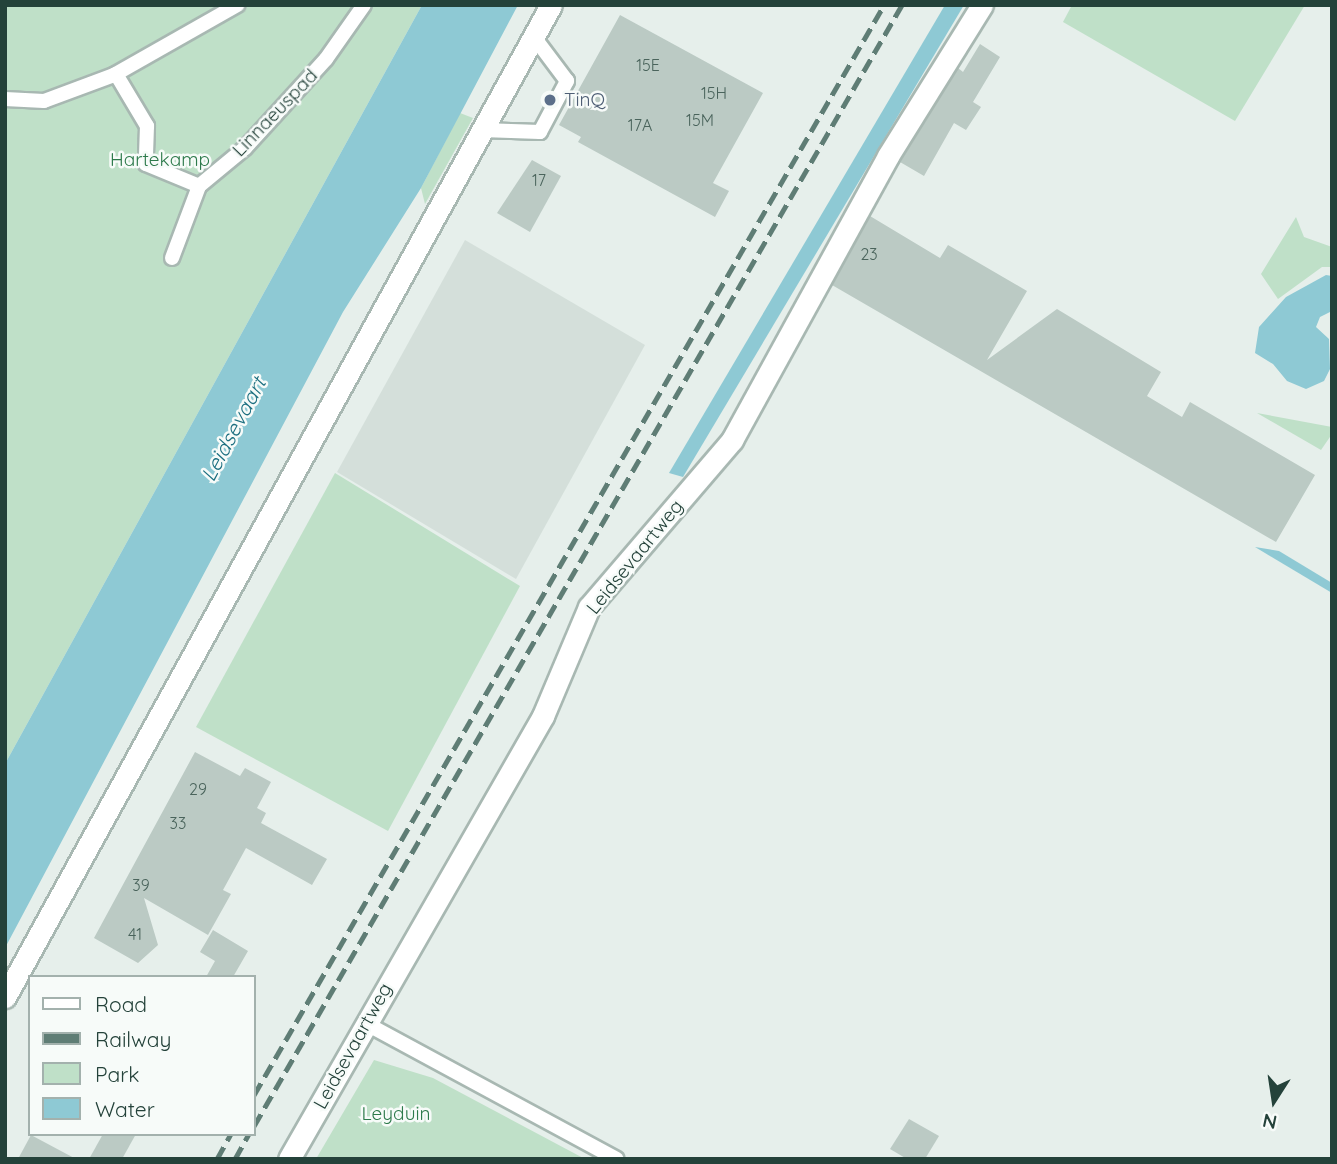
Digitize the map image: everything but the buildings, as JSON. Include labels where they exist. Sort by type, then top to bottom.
[{"type":"street","points":[[5,996],[551,5]]},
{"type":"street","name":"Leidsevaartweg","points":[[289,1159],[543,716],[589,607],[732,440],[888,156],[982,5]]},
{"type":"lane","points":[[5,99],[44,101],[116,74],[237,5]]},
{"type":"lane","name":"Linnaeuspad","points":[[172,258],[199,186],[245,148],[326,59],[364,5]]},
{"type":"lane","points":[[482,130],[540,132],[567,80],[534,37]]},
{"type":"lane","points":[[116,74],[147,126],[146,164],[199,186]]},
{"type":"lane","points":[[365,1023],[618,1159]]},
{"type":"shaded area","points":[[465,240],[645,345],[516,579],[337,472]]},
{"type":"green space","name":"Hartekamp","points":[[5,5],[422,5],[5,764]]},
{"type":"green space","points":[[1072,5],[1305,5],[1235,121],[1063,22]]},
{"type":"green space","points":[[460,113],[473,118],[425,204],[421,188]]},
{"type":"green space","points":[[1296,217],[1304,237],[1332,247],[1332,267],[1322,267],[1278,299],[1261,274]]},
{"type":"green space","points":[[1257,413],[1332,427],[1332,434],[1321,450]]},
{"type":"green space","points":[[335,473],[520,586],[388,831],[196,727]]},
{"type":"green space","name":"Leyduin","points":[[374,1060],[433,1078],[585,1159],[316,1159]]},
{"type":"water","name":"Leidsevaart","points":[[422,5],[518,5],[421,188],[343,312],[5,948],[5,764]]},
{"type":"water","points":[[945,5],[964,5],[683,477],[669,473]]},
{"type":"water","points":[[1326,275],[1332,276],[1332,311],[1320,317],[1316,327],[1329,339],[1330,369],[1324,381],[1306,389],[1287,381],[1273,364],[1255,353],[1259,327],[1286,297]]},
{"type":"water","points":[[1255,547],[1279,551],[1332,583],[1332,593]]},
{"type":"railway","points":[[256,1092],[884,5]]},
{"type":"railway","points":[[256,1123],[902,5]]},
{"type":"railway","points":[[217,1159],[230,1136]]},
{"type":"railway","points":[[235,1159],[248,1136]]},
{"type":"place","name":"TinQ","points":[[550,100]]}]
